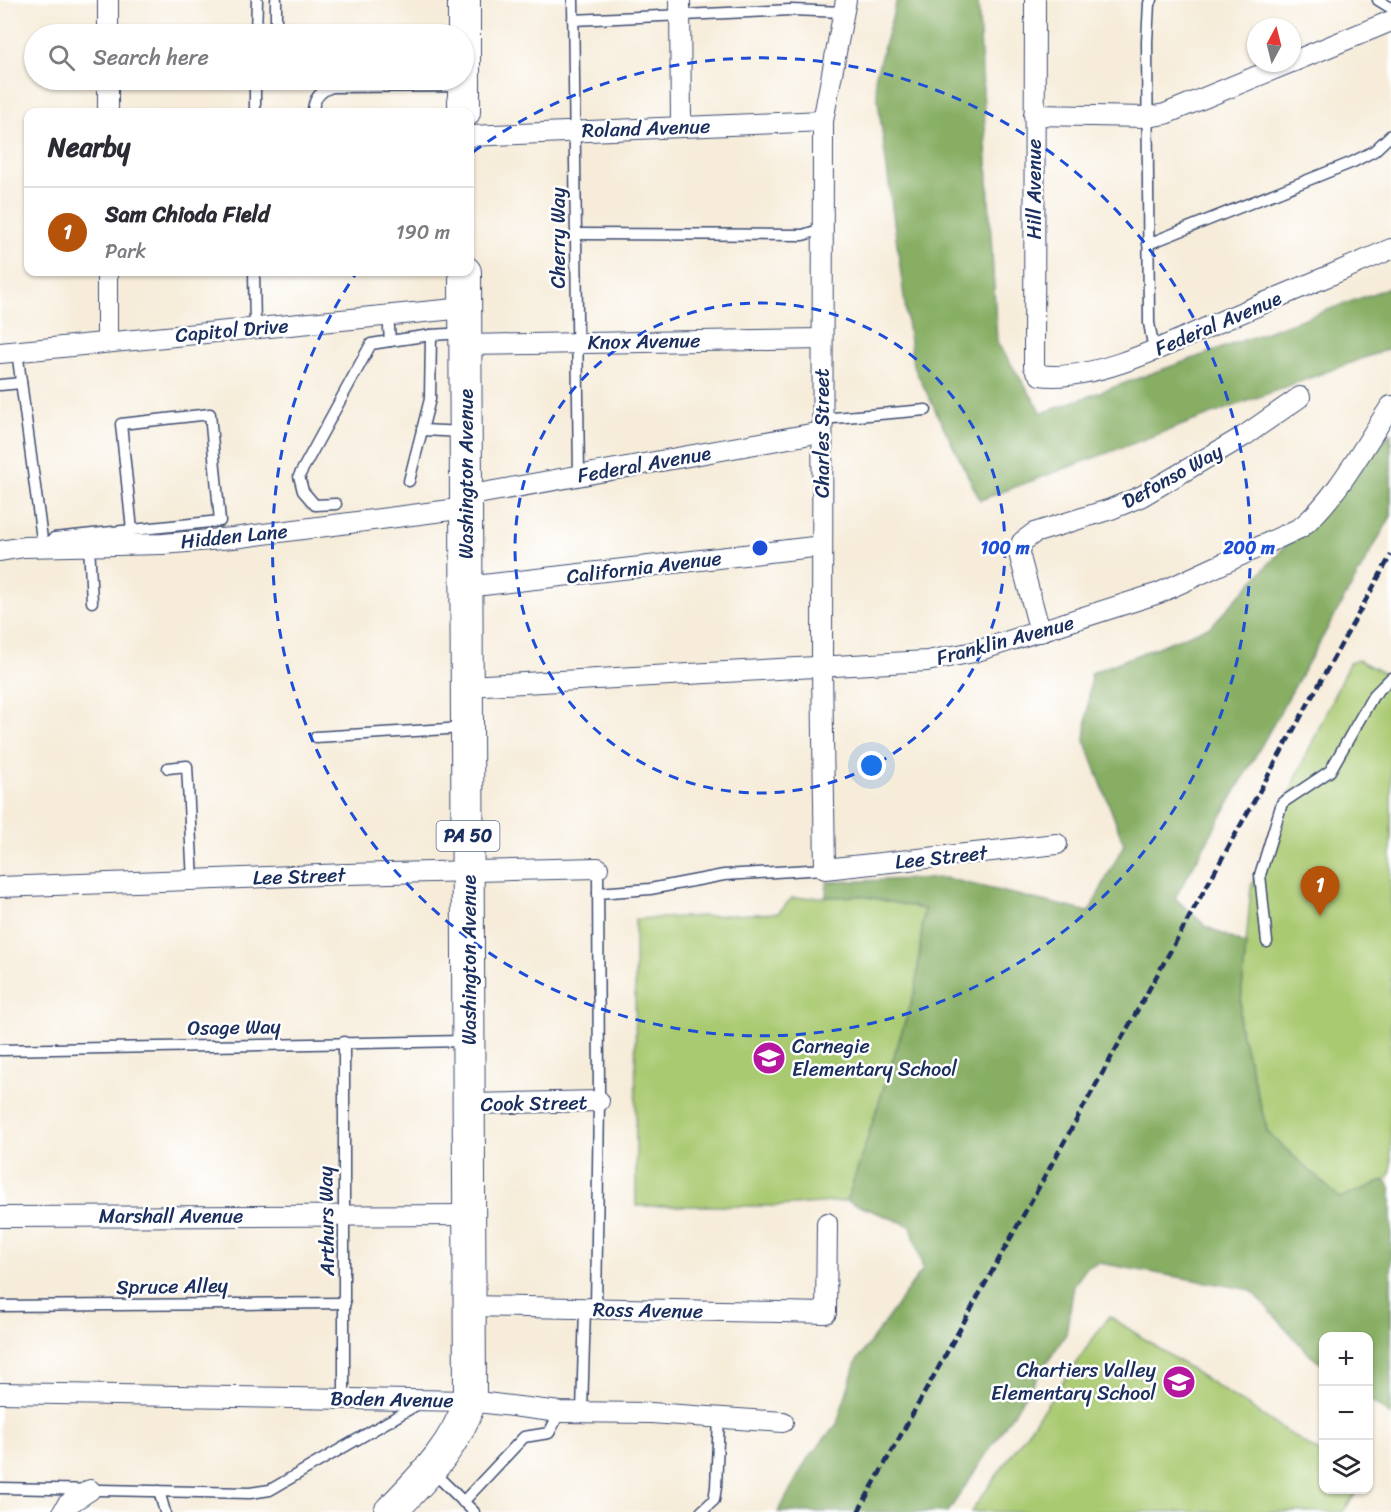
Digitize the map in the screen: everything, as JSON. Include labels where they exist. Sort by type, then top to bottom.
[{"type":"main road","points":[[464,0],[464,24]]},
{"type":"main road","name":"Washington Avenue","points":[[390,1512],[431,1470],[462,1425],[470,1401],[465,276]]},
{"type":"street","points":[[108,0],[108,24]]},
{"type":"street","name":"Hill Avenue","points":[[1035,0],[1034,367],[1040,375]]},
{"type":"street","name":"Charles Street","points":[[825,869],[822,668],[823,121],[845,6]]},
{"type":"street","points":[[680,8],[681,127]]},
{"type":"street","points":[[1301,58],[1391,21]]},
{"type":"street","points":[[1034,115],[1148,117],[1165,114],[1267,72]]},
{"type":"street","points":[[108,90],[108,108]]},
{"type":"street","name":"Roland Avenue","points":[[474,136],[823,121]]},
{"type":"street","name":"Federal Avenue","points":[[1040,375],[1066,376],[1092,371],[1154,350],[1391,249]]},
{"type":"street","points":[[107,276],[107,342]]},
{"type":"street","name":"Capitol Drive","points":[[8,352],[388,315],[465,328]]},
{"type":"street","name":"Knox Avenue","points":[[465,328],[576,342],[822,339]]},
{"type":"street","name":"Defonso Way","points":[[1040,632],[1019,553],[1022,542],[1034,533],[1112,509],[1142,496],[1244,436],[1300,397]]},
{"type":"street","name":"Franklin Avenue","points":[[467,686],[822,668],[952,658],[1040,632],[1159,593],[1300,528],[1315,516],[1328,499],[1391,406]]},
{"type":"street","name":"Federal Avenue","points":[[466,502],[822,425]]},
{"type":"street","name":"Hidden Lane","points":[[0,551],[24,547],[162,544],[233,538],[466,502]]},
{"type":"street","name":"California Avenue","points":[[466,587],[822,546]]},
{"type":"street","name":"Lee Street","points":[[825,869],[1057,844]]},
{"type":"street","name":"Lee Street","points":[[0,887],[598,868]]},
{"type":"street","name":"Cook Street","points":[[470,1104],[599,1101]]},
{"type":"street","name":"Marshall Avenue","points":[[0,1217],[470,1215]]},
{"type":"street","name":"Ross Avenue","points":[[471,1306],[826,1313],[827,1222]]},
{"type":"street","name":"Boden Avenue","points":[[0,1393],[470,1401],[560,1412],[783,1422]]},
{"type":"street","points":[[63,1512],[68,1505],[90,1490]]},
{"type":"lane","points":[[256,24],[257,0]]},
{"type":"lane","points":[[276,0],[276,24]]},
{"type":"lane","name":"Cherry Way","points":[[573,0],[579,476]]},
{"type":"lane","points":[[1152,0],[1149,3],[1147,42],[1148,244],[1149,323],[1154,350]]},
{"type":"lane","points":[[1378,0],[1391,8]]},
{"type":"lane","points":[[573,20],[680,8],[791,10],[845,6]]},
{"type":"lane","points":[[255,90],[255,108]]},
{"type":"lane","points":[[314,108],[318,97],[324,90]]},
{"type":"lane","points":[[366,90],[464,99]]},
{"type":"lane","points":[[1148,244],[1353,162],[1374,151],[1391,135]]},
{"type":"lane","points":[[576,234],[803,235],[822,229]]},
{"type":"lane","points":[[254,276],[255,328]]},
{"type":"lane","points":[[388,315],[390,341]]},
{"type":"lane","points":[[336,504],[315,505],[303,492],[299,476],[371,344],[465,328]]},
{"type":"lane","points":[[409,481],[430,399],[431,335]]},
{"type":"lane","points":[[8,352],[21,383],[42,539]]},
{"type":"lane","points":[[0,385],[21,383]]},
{"type":"lane","points":[[822,425],[926,411]]},
{"type":"lane","points":[[0,543],[132,530],[220,521],[210,414],[121,424],[132,530]]},
{"type":"lane","points":[[422,430],[466,432]]},
{"type":"lane","points":[[89,544],[92,602]]},
{"type":"lane","points":[[1267,942],[1260,875],[1282,803],[1330,771],[1373,696],[1391,678]]},
{"type":"lane","points":[[316,737],[467,728]]},
{"type":"lane","points":[[168,768],[187,766],[193,881]]},
{"type":"lane","points":[[582,1412],[590,1309],[599,1101],[598,868]]},
{"type":"lane","points":[[598,894],[650,889],[724,875],[825,869]]},
{"type":"lane","name":"Osage Way","points":[[0,1050],[469,1041]]},
{"type":"lane","name":"Arthurs Way","points":[[344,1042],[344,1399]]},
{"type":"lane","name":"Spruce Alley","points":[[0,1306],[345,1303]]},
{"type":"lane","points":[[0,1488],[250,1493],[270,1490],[425,1400]]},
{"type":"lane","points":[[463,1502],[524,1437],[549,1433],[560,1412]]},
{"type":"lane","points":[[701,1512],[714,1500],[717,1487],[718,1418]]},
{"type":"lane","points":[[431,1470],[474,1512]]},
{"type":"lane","points":[[159,1491],[165,1512]]},
{"type":"green space","points":[[897,0],[978,0],[997,342],[1042,413],[1391,287],[1391,348],[980,500],[913,365],[875,78]]},
{"type":"green space","points":[[1391,433],[1391,516],[1175,898],[1207,927],[1246,945],[1239,1025],[1268,1133],[1340,1198],[1386,1180],[1391,1189],[1391,1416],[1373,1402],[1373,1332],[1319,1332],[1319,1362],[1251,1290],[1099,1263],[1087,1267],[1074,1285],[1066,1334],[948,1512],[778,1512],[808,1458],[837,1424],[856,1362],[923,1269],[911,1226],[847,1201],[916,988],[924,909],[863,896],[826,897],[827,882],[945,878],[1089,912],[1124,844],[1085,741],[1091,673],[1211,626]]},
{"type":"green space","points":[[1358,660],[1391,677],[1391,1171],[1386,1180],[1340,1199],[1268,1133],[1239,1025],[1251,887],[1298,773],[1349,663]]},
{"type":"green space","points":[[863,896],[924,909],[916,988],[847,1201],[779,1206],[636,1206],[635,919],[778,913],[792,898]]},
{"type":"green space","name":"Chartiers Valley Elementary School","points":[[1109,1316],[1319,1452],[1319,1494],[1355,1494],[1343,1512],[971,1512]]},
{"type":"railway","points":[[858,1512],[1391,555]]},
{"type":"place","name":"Sam Chioda Field","points":[[1320,916]]},
{"type":"place","name":"Carnegie Elementary School","points":[[769,1058]]},
{"type":"place","name":"Chartiers Valley Elementary School","points":[[1179,1382]]}]
